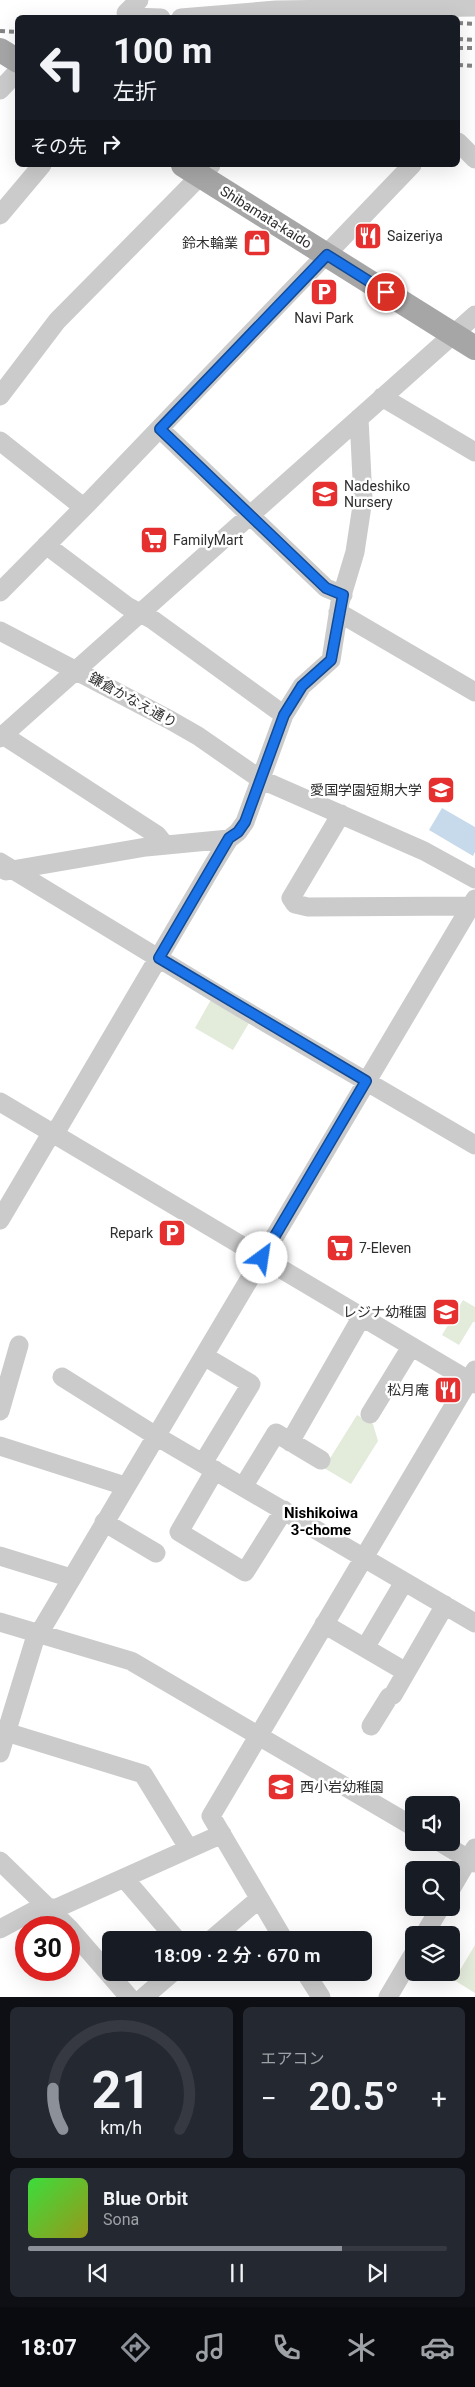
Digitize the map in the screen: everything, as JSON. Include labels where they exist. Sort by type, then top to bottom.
[{"type":"main road","points":[[0,50],[15,59]]},
{"type":"main road","name":"Shibamata-kaido","points":[[199,169],[327,255],[475,348]]},
{"type":"street","points":[[128,15],[126,13],[139,0]]},
{"type":"street","points":[[209,15],[301,5],[475,7]]},
{"type":"street","points":[[0,90],[15,74]]},
{"type":"street","points":[[460,144],[475,159]]},
{"type":"street","points":[[0,215],[40,167]]},
{"type":"street","points":[[0,592],[160,429],[410,167]]},
{"type":"street","points":[[0,396],[58,322],[199,169]]},
{"type":"street","points":[[165,845],[157,835],[1,736],[475,315]]},
{"type":"street","points":[[382,398],[475,452]]},
{"type":"street","points":[[0,1220],[46,1142],[60,1125],[227,842],[245,822],[284,715],[302,686],[331,660],[355,552],[363,499],[359,418]]},
{"type":"street","points":[[160,429],[326,588],[342,608],[475,692]]},
{"type":"street","points":[[0,441],[83,508]]},
{"type":"street","points":[[46,545],[127,606],[153,620],[284,715]]},
{"type":"street","name":"鎌倉かなえ通り","points":[[0,631],[76,669],[198,736],[260,779],[424,851],[475,879]]},
{"type":"street","points":[[341,814],[292,898],[295,904],[308,907],[473,902]]},
{"type":"street","points":[[4,868],[165,845],[227,842]]},
{"type":"street","points":[[4,868],[475,1145]]},
{"type":"street","points":[[0,1753],[6,1732],[7,1704],[34,1642],[473,902]]},
{"type":"street","points":[[0,1102],[363,1319],[411,1347],[473,1378],[363,1558],[211,1816],[279,1931]]},
{"type":"street","points":[[290,1442],[357,1325],[363,1319]]},
{"type":"street","points":[[0,1411],[19,1344]]},
{"type":"street","points":[[370,1414],[411,1347]]},
{"type":"street","points":[[204,1356],[251,1384],[179,1532],[245,1572],[284,1510]]},
{"type":"street","points":[[62,1377],[156,1436],[475,1623]]},
{"type":"street","points":[[244,1487],[276,1433],[321,1460]]},
{"type":"street","points":[[0,1446],[125,1486]]},
{"type":"street","points":[[104,1522],[156,1553]]},
{"type":"street","points":[[0,1556],[71,1578]]},
{"type":"street","points":[[365,1648],[404,1582]]},
{"type":"street","points":[[371,1726],[406,1672],[445,1605]]},
{"type":"street","points":[[0,1622],[131,1660],[405,1822]]},
{"type":"street","points":[[324,1624],[406,1672]]},
{"type":"street","points":[[6,1732],[143,1774],[189,1849]]},
{"type":"street","points":[[0,1929],[45,1907],[57,1908],[222,1834]]},
{"type":"street","points":[[460,1851],[473,1857],[460,1876]]},
{"type":"street","points":[[0,1861],[55,1916]]},
{"type":"street","points":[[124,1878],[169,1931]]},
{"type":"street","points":[[222,1931],[260,1899]]},
{"type":"street","points":[[80,1941],[129,1997]]},
{"type":"street","points":[[388,1997],[405,1968]]},
{"type":"street","points":[[144,1997],[163,1981]]},
{"type":"street","points":[[311,1981],[321,1997]]},
{"type":"green space","points":[[213,996],[252,1018],[233,1050],[195,1028]]},
{"type":"green space","points":[[463,1300],[475,1307],[475,1322],[473,1322],[459,1345],[442,1335]]},
{"type":"green space","points":[[357,1415],[373,1424],[378,1441],[351,1484],[324,1468]]},
{"type":"green space","points":[[475,1945],[475,1993],[456,1981],[460,1981],[460,1970]]},
{"type":"water","points":[[442,808],[475,827],[475,852],[473,856],[429,830]]},
{"type":"railway","points":[[460,23],[475,24]]},
{"type":"railway","points":[[0,31],[15,32]]},
{"type":"railway","points":[[460,39],[475,40]]},
{"type":"railway","points":[[460,48],[475,48]]},
{"type":"railway","points":[[460,65],[475,66]]},
{"type":"place","name":"Saizeriya","points":[[368,236]]},
{"type":"place","name":"鈴木輪業","points":[[257,243]]},
{"type":"place","name":"Navi Park","points":[[324,292]]},
{"type":"place","name":"Nadeshiko Nursery","points":[[325,494]]},
{"type":"place","name":"FamilyMart","points":[[154,540]]},
{"type":"place","name":"愛国学園短期大学","points":[[441,790]]},
{"type":"place","name":"Repark","points":[[172,1233]]},
{"type":"place","name":"7-Eleven","points":[[340,1248]]},
{"type":"place","name":"レジナ幼稚園","points":[[446,1312]]},
{"type":"place","name":"松月庵","points":[[448,1390]]},
{"type":"place","name":"西小岩幼稚園","points":[[281,1787]]},
{"type":"district","name":"Nishikoiwa 3-chome","points":[[321,1522]]},
{"type":"route","points":[[262,1258],[366,1081],[159,958],[229,838],[238,832],[245,822],[284,715],[302,686],[331,660],[340,602],[343,595],[326,588],[160,429],[327,255],[386,292]]}]
